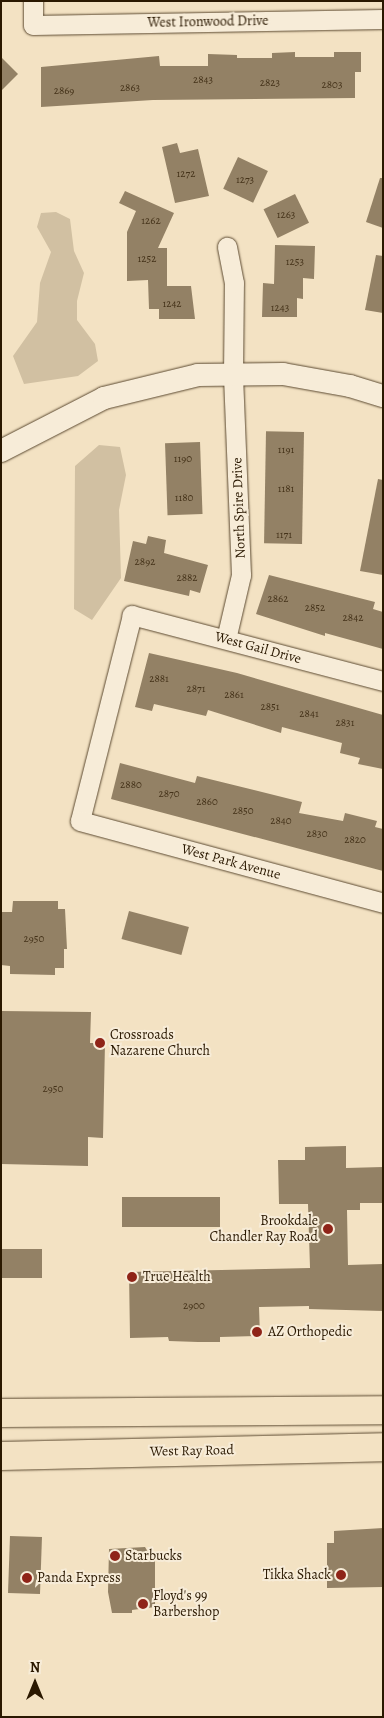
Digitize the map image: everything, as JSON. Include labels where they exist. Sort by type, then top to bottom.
[{"type":"main road","points":[[1,1413],[383,1410]]},
{"type":"main road","points":[[74,1453],[93,1436],[179,1431],[233,1412]]},
{"type":"main road","name":"West Ray Road","points":[[1,1456],[383,1447]]},
{"type":"street","name":"West Ironwood Drive","points":[[33,1],[33,25],[383,19]]},
{"type":"street","name":"North Spire Drive","points":[[226,639],[242,575],[233,374],[234,283],[227,246]]},
{"type":"street","points":[[1,451],[104,398],[198,376],[283,374],[316,378],[383,396]]},
{"type":"street","name":"West Gail Drive","points":[[80,821],[132,615],[383,682]]},
{"type":"street","name":"West Park Avenue","points":[[80,821],[383,903]]},
{"type":"shaded area","points":[[56,212],[70,219],[74,251],[84,273],[77,301],[77,320],[95,344],[98,361],[78,376],[24,384],[13,356],[37,322],[40,283],[51,252],[37,227],[41,213]]},
{"type":"shaded area","points":[[99,445],[120,447],[126,475],[119,510],[121,578],[92,620],[74,609],[75,466]]},
{"type":"building","points":[[295,52],[295,57],[334,57],[334,52],[361,52],[361,72],[355,72],[355,98],[153,100],[41,107],[41,67],[159,56],[160,66],[208,66],[208,54],[237,55],[237,58],[272,58],[272,53]]},
{"type":"building","points":[[1,57],[18,74],[1,91]]},
{"type":"building","points":[[177,143],[180,153],[198,149],[209,196],[175,203],[162,147]]},
{"type":"building","points":[[238,157],[268,171],[253,203],[223,189]]},
{"type":"building","points":[[380,178],[383,178],[383,228],[366,222]]},
{"type":"building","points":[[125,191],[174,213],[158,248],[167,248],[167,286],[191,286],[195,319],[159,319],[159,309],[149,309],[148,280],[127,281],[127,232],[136,211],[119,203]]},
{"type":"building","points":[[295,194],[309,223],[278,238],[264,209]]},
{"type":"building","points":[[275,245],[315,246],[314,279],[303,278],[303,299],[297,298],[297,317],[262,317],[263,283],[274,284]]},
{"type":"building","points":[[376,255],[383,256],[383,313],[365,310]]},
{"type":"building","points":[[266,431],[304,432],[302,544],[264,543]]},
{"type":"building","points":[[200,442],[203,514],[168,515],[165,443]]},
{"type":"building","points":[[378,479],[383,480],[383,575],[360,571]]},
{"type":"building","points":[[148,536],[166,540],[164,553],[208,565],[200,593],[190,590],[189,596],[124,581],[133,541],[146,544]]},
{"type":"building","points":[[269,575],[375,602],[373,609],[383,612],[383,649],[325,633],[325,636],[256,614]]},
{"type":"building","points":[[149,653],[237,673],[383,715],[383,769],[358,764],[360,758],[340,753],[342,743],[282,727],[281,733],[208,710],[206,716],[154,704],[152,711],[135,707]]},
{"type":"building","points":[[120,763],[195,783],[197,776],[302,802],[299,813],[343,821],[345,813],[377,821],[375,827],[383,829],[383,871],[111,799]]},
{"type":"building","points":[[13,901],[58,901],[58,909],[65,909],[67,949],[64,949],[64,968],[55,968],[55,975],[10,974],[10,966],[1,965],[1,912],[12,912]]},
{"type":"building","points":[[129,911],[189,927],[181,955],[121,939]]},
{"type":"building","points":[[1,1011],[91,1012],[90,1043],[105,1043],[103,1138],[88,1137],[88,1166],[1,1164]]},
{"type":"building","points":[[346,1146],[346,1168],[383,1167],[383,1203],[360,1203],[360,1210],[347,1210],[348,1265],[383,1264],[383,1311],[309,1309],[309,1306],[259,1307],[260,1336],[220,1337],[220,1342],[169,1341],[168,1337],[130,1338],[129,1272],[310,1268],[308,1204],[279,1204],[278,1160],[305,1160],[305,1147]]},
{"type":"building","points":[[122,1197],[220,1197],[220,1227],[122,1227]]},
{"type":"building","points":[[1,1249],[42,1249],[42,1278],[1,1278]]},
{"type":"building","points":[[383,1528],[383,1587],[327,1588],[327,1543],[334,1543],[334,1531]]},
{"type":"building","name":"Panda Express","points":[[10,1536],[42,1537],[40,1594],[8,1593]]},
{"type":"building","points":[[145,1547],[148,1552],[155,1552],[155,1607],[132,1610],[132,1613],[112,1613],[108,1592],[109,1549]]},
{"type":"place","name":"Crossroads Nazarene Church","points":[[100,1043]]},
{"type":"place","name":"Brookdale Chandler Ray Road","points":[[328,1229]]},
{"type":"place","name":"True Health","points":[[132,1277]]},
{"type":"place","name":"AZ Orthopedic","points":[[257,1332]]},
{"type":"place","name":"Starbucks","points":[[115,1556]]},
{"type":"place","name":"Tikka Shack","points":[[341,1575]]},
{"type":"place","name":"Panda Express","points":[[27,1578]]},
{"type":"place","name":"Floyd's 99 Barbershop","points":[[143,1604]]}]
